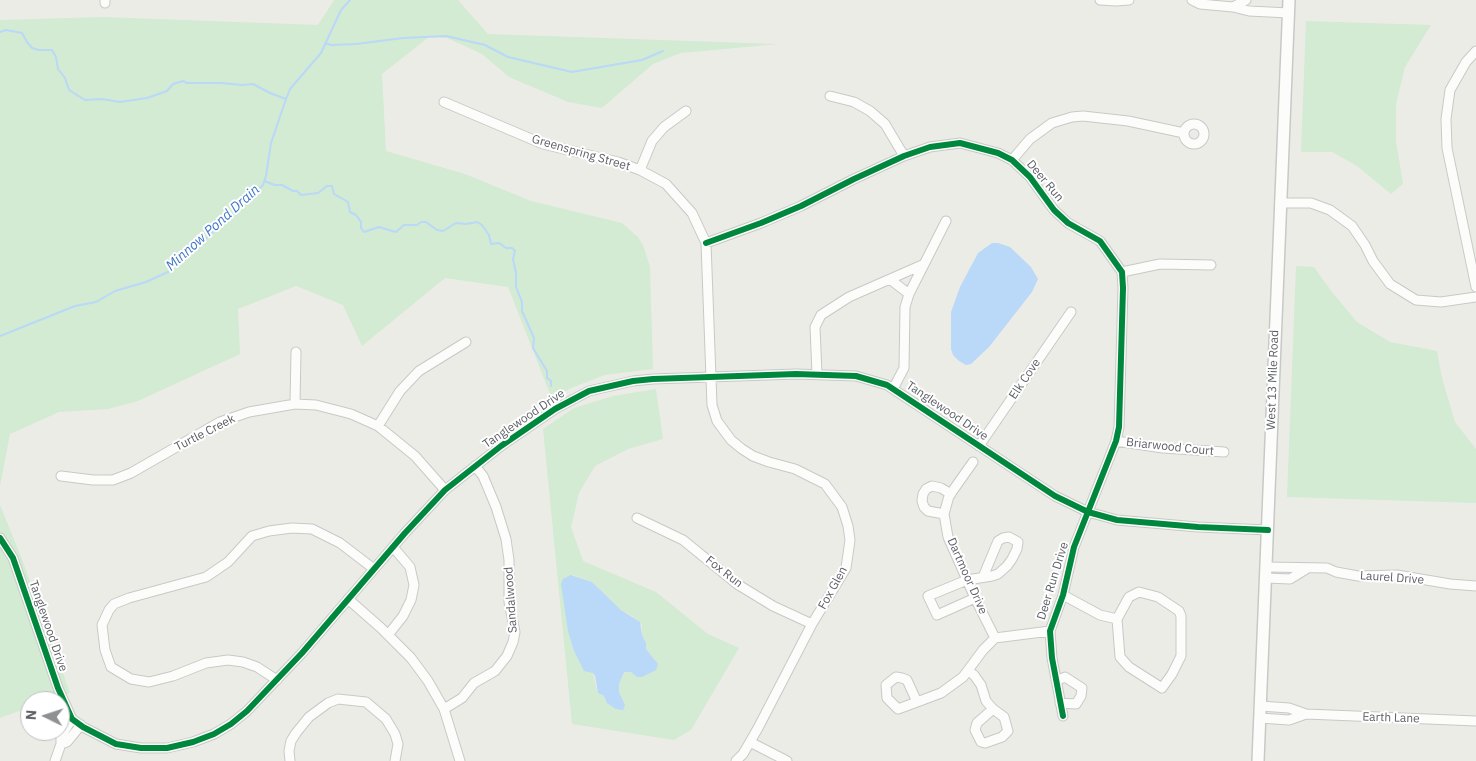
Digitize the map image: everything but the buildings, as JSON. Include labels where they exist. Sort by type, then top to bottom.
[{"type":"street","points":[[1100,0],[1129,0]]},
{"type":"street","points":[[1192,0],[1200,4],[1233,6],[1249,11],[1289,13]]},
{"type":"street","points":[[1233,6],[1246,0]]},
{"type":"street","name":"West 13 Mile Road","points":[[1258,761],[1289,0]]},
{"type":"street","points":[[1476,51],[1466,62],[1450,90],[1446,118],[1447,148],[1476,287]]},
{"type":"street","points":[[830,96],[854,102],[870,111],[885,124],[904,156]]},
{"type":"street","name":"Greenspring Street","points":[[444,102],[543,144],[618,162],[640,170],[666,184],[692,213],[706,243],[711,376]]},
{"type":"street","points":[[640,170],[652,141],[664,127],[686,111]]},
{"type":"street","name":"Deer Run","points":[[1012,160],[1030,139],[1052,123],[1072,117],[1083,116],[1128,121],[1184,133]]},
{"type":"street","name":"Deer Run","points":[[706,243],[801,206],[904,156],[930,147],[960,143],[998,153],[1012,160],[1030,177],[1054,210],[1068,223],[1100,241],[1122,272]]},
{"type":"street","points":[[1280,203],[1311,203],[1330,210],[1352,226],[1373,261],[1390,284],[1416,300],[1441,302],[1476,297]]},
{"type":"street","points":[[893,389],[904,368],[905,307],[909,294],[922,265],[946,221]]},
{"type":"street","points":[[1088,512],[1116,441],[1119,427],[1122,272],[1160,264],[1211,265]]},
{"type":"street","points":[[817,374],[815,327],[821,315],[849,297],[922,265]]},
{"type":"street","points":[[891,280],[909,294]]},
{"type":"street","name":"Elk Cove","points":[[979,446],[1071,312]]},
{"type":"street","points":[[378,426],[400,391],[419,371],[466,342]]},
{"type":"street","points":[[294,404],[296,352]]},
{"type":"street","name":"Tanglewood Drive","points":[[0,538],[13,558],[58,688],[72,719],[116,744],[141,748],[167,748],[214,734],[232,724],[247,712],[445,490],[475,466],[555,409],[589,391],[646,379],[817,374],[856,376],[887,385],[1055,496],[1088,512],[1117,520],[1198,527],[1268,530]]},
{"type":"street","name":"Fox Glen","points":[[711,376],[712,405],[717,421],[731,440],[753,456],[795,469],[825,484],[842,507],[850,540],[846,568],[812,624],[750,742],[736,761]]},
{"type":"street","name":"Turtle Creek","points":[[61,476],[93,480],[113,480],[131,473],[220,422],[248,412],[294,404],[316,405],[351,414],[378,426],[415,456],[445,490]]},
{"type":"street","name":"Briarwood Court","points":[[1116,441],[1163,448],[1224,452]]},
{"type":"street","points":[[951,494],[941,488],[932,486],[926,489],[923,494],[922,501],[924,507],[928,511],[944,514],[951,494],[973,462]]},
{"type":"street","name":"Sandalwood","points":[[444,709],[462,698],[474,683],[495,671],[507,656],[515,632],[510,602],[509,560],[506,539],[496,507],[483,476],[475,466]]},
{"type":"street","name":"Deer Run Drive","points":[[1063,716],[1052,658],[1050,631],[1063,595],[1074,547],[1088,512]]},
{"type":"street","name":"Dartmoor Drive","points":[[944,514],[948,537],[995,638]]},
{"type":"street","name":"Fox Run","points":[[637,518],[683,540],[737,584],[773,606],[812,624]]},
{"type":"street","points":[[277,680],[257,667],[243,662],[228,660],[206,664],[173,676],[149,682],[131,679],[111,667],[105,650],[102,625],[114,604],[129,598],[206,577],[228,562],[252,536],[270,531],[292,528],[312,529],[340,543],[374,569]]},
{"type":"street","points":[[975,598],[937,615],[928,596],[967,580],[984,577],[998,574],[1007,566],[1018,549],[1018,542],[1009,537],[998,541],[984,577]]},
{"type":"street","points":[[388,635],[404,616],[411,600],[414,585],[410,568],[393,547]]},
{"type":"street","name":"Laurel Drive","points":[[1266,572],[1327,568],[1336,572],[1358,576],[1397,575],[1450,584],[1476,586]]},
{"type":"street","points":[[1139,592],[1158,597],[1182,616],[1181,656],[1162,688],[1129,667],[1120,657],[1117,619],[1129,597],[1139,592]]},
{"type":"street","points":[[1063,595],[1100,615],[1117,619]]},
{"type":"street","points":[[348,599],[411,658],[428,681],[444,709],[460,761]]},
{"type":"street","name":"Deer Run Drive","points":[[995,638],[1050,631]]},
{"type":"street","points":[[916,702],[941,693],[963,677],[983,650],[995,638]]},
{"type":"street","points":[[968,671],[974,675],[981,685],[986,701],[993,709]]},
{"type":"street","points":[[1056,681],[1065,678],[1082,688],[1081,696],[1076,704],[1060,703]]},
{"type":"street","points":[[290,761],[291,741],[296,733],[309,717],[328,703],[338,699],[366,702],[386,719],[391,725],[396,739],[397,755],[395,761]]},
{"type":"street","name":"Earth Lane","points":[[1260,712],[1289,708],[1306,714],[1476,721]]},
{"type":"street","points":[[55,761],[61,744],[61,736],[72,719]]},
{"type":"street","points":[[61,744],[67,742],[81,725]]},
{"type":"street","points":[[750,742],[787,761]]},
{"type":"green space","points":[[334,0],[458,0],[488,34],[778,44],[681,53],[653,64],[602,108],[568,102],[509,77],[482,54],[447,38],[429,37],[382,74],[386,151],[465,174],[531,201],[622,223],[638,237],[643,245],[650,267],[653,369],[605,375],[571,388],[552,399],[508,287],[445,278],[362,346],[343,305],[296,286],[238,309],[240,354],[138,401],[108,409],[59,412],[10,434],[0,486],[0,20],[103,17],[318,25]]},
{"type":"green space","points":[[1306,21],[1431,25],[1405,67],[1396,104],[1396,141],[1403,184],[1391,194],[1357,166],[1332,152],[1301,152]]},
{"type":"green space","points":[[1296,266],[1314,267],[1357,322],[1390,342],[1437,351],[1442,378],[1455,422],[1476,449],[1476,503],[1287,497]]},
{"type":"green space","points":[[656,389],[663,439],[628,449],[595,466],[579,493],[571,527],[583,561],[656,592],[708,634],[739,648],[691,730],[674,740],[572,724],[543,429],[574,408],[613,396]],"holes":[[[573,575],[592,582],[621,610],[632,616],[642,625],[642,635],[646,643],[646,649],[654,659],[635,676],[629,671],[622,674],[619,692],[625,705],[605,701],[603,695],[597,691],[593,673],[582,667],[574,651],[568,622]]]},
{"type":"green space","points":[[0,505],[22,559],[69,691],[20,691],[20,711],[0,718]]},
{"type":"water","points":[[992,243],[1010,247],[1031,267],[1038,279],[1032,292],[989,347],[971,364],[966,365],[953,355],[951,349],[951,312],[960,287],[978,253]]},
{"type":"water","points":[[571,575],[592,582],[621,610],[640,622],[646,649],[658,664],[656,670],[642,677],[637,677],[631,672],[623,674],[619,684],[619,692],[625,705],[623,710],[616,709],[607,703],[603,695],[598,693],[595,676],[593,673],[584,671],[574,651],[568,631],[561,584],[563,579]]},
{"type":"waterway","name":"Minnow Pond Drain","points":[[0,336],[75,306],[96,302],[115,291],[146,282],[170,271],[235,212],[263,185],[271,143],[290,89],[321,53],[341,10],[350,0]]},
{"type":"waterway","points":[[0,32],[6,30],[22,33],[32,48],[52,50],[56,57],[58,69],[65,78],[69,90],[85,100],[102,99],[120,102],[147,98],[167,91],[173,84],[183,81],[187,83],[253,84],[286,99]]},
{"type":"waterway","points":[[325,43],[331,45],[356,44],[403,38],[446,36],[485,45],[508,57],[572,72],[642,60],[663,51]]},
{"type":"waterway","points":[[264,181],[275,185],[282,185],[297,191],[301,195],[318,193],[327,186],[332,186],[334,194],[348,202],[350,212],[356,215],[361,222],[361,228],[364,232],[379,227],[396,232],[404,225],[417,225],[421,222],[426,222],[437,230],[443,231],[456,223],[477,222],[482,225],[489,235],[491,244],[499,243],[515,251],[513,259],[516,287],[522,302],[522,311],[534,338],[533,348],[547,371],[547,378],[551,381],[551,386]]},
{"type":"cycle path","points":[[706,243],[801,206],[904,156],[930,147],[960,143],[998,153],[1012,160],[1030,177],[1054,210],[1068,223],[1100,241],[1122,272],[1119,427],[1116,441],[1074,547],[1063,595],[1050,631],[1052,658],[1063,716]]},
{"type":"cycle path","points":[[0,538],[13,558],[58,688],[72,719],[83,727],[116,744],[141,748],[167,748],[193,742],[214,734],[231,724],[247,711],[302,653],[405,533],[445,490],[501,446],[555,409],[589,391],[633,381],[796,374],[856,376],[887,385],[1055,496],[1088,512],[1117,520],[1198,527],[1268,530]]}]
